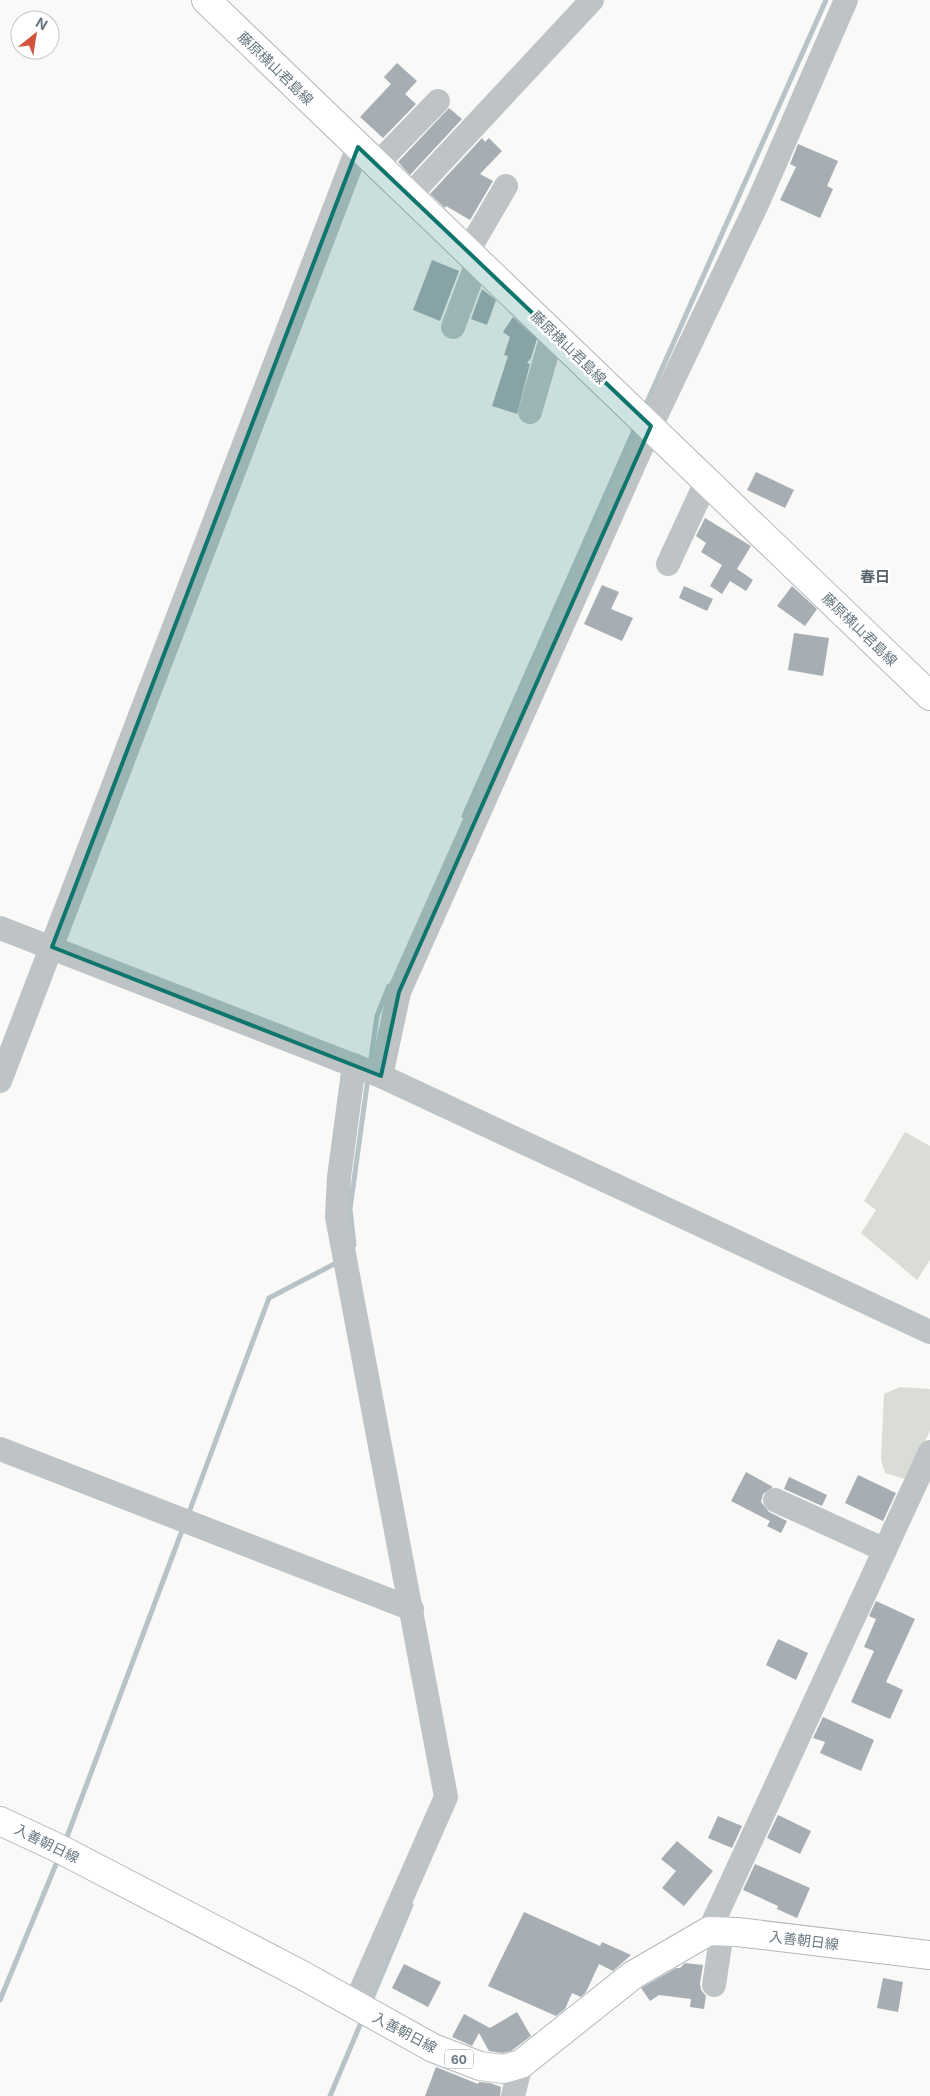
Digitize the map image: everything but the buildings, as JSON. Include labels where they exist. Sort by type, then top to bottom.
[{"type":"main road","name":"藤原横山君島線","points":[[206,0],[930,696]]},
{"type":"main road","name":"入善朝日線","points":[[0,1821],[58,1848],[302,1974],[354,2006],[434,2048],[461,2060],[503,2069],[521,2064],[633,1975],[716,1932],[930,1955]]},
{"type":"street","points":[[410,195],[592,0]]},
{"type":"street","points":[[381,1076],[399,992],[651,426],[759,200],[846,0]]},
{"type":"street","points":[[0,1081],[367,156],[438,101]]},
{"type":"street","points":[[453,327],[473,256],[506,186]]},
{"type":"street","points":[[530,412],[553,332]]},
{"type":"street","points":[[668,564],[707,480]]},
{"type":"street","points":[[0,928],[381,1076],[930,1332]]},
{"type":"street","points":[[354,1066],[339,1177],[337,1217],[446,1797],[354,2006]]},
{"type":"street","points":[[0,1450],[412,1609]]},
{"type":"street","points":[[714,1986],[716,1932],[930,1452]]},
{"type":"street","points":[[775,1500],[885,1550]]},
{"type":"street","points":[[513,2096],[521,2064]]},
{"type":"highlighted area","points":[[358,147],[651,426],[399,992],[381,1076],[52,947]]},
{"type":"shaded area","points":[[905,1132],[930,1146],[930,1260],[917,1280],[861,1233],[876,1210],[864,1201]]},
{"type":"shaded area","points":[[900,1387],[930,1389],[930,1431],[905,1479],[885,1473],[881,1459],[884,1394]]},
{"type":"waterway","points":[[644,409],[826,0]]},
{"type":"waterway","points":[[464,816],[636,426]]},
{"type":"waterway","points":[[370,1065],[377,1016],[389,986]]},
{"type":"waterway","points":[[354,1245],[350,1209],[368,1078]]},
{"type":"waterway","points":[[188,1515],[269,1298],[340,1261]]},
{"type":"waterway","points":[[65,1842],[183,1528]]},
{"type":"waterway","points":[[0,2000],[59,1857]]},
{"type":"waterway","points":[[370,2003],[411,1905]]},
{"type":"waterway","points":[[330,2096],[363,2018]]},
{"type":"district","name":"春日","points":[[875,576]]}]
